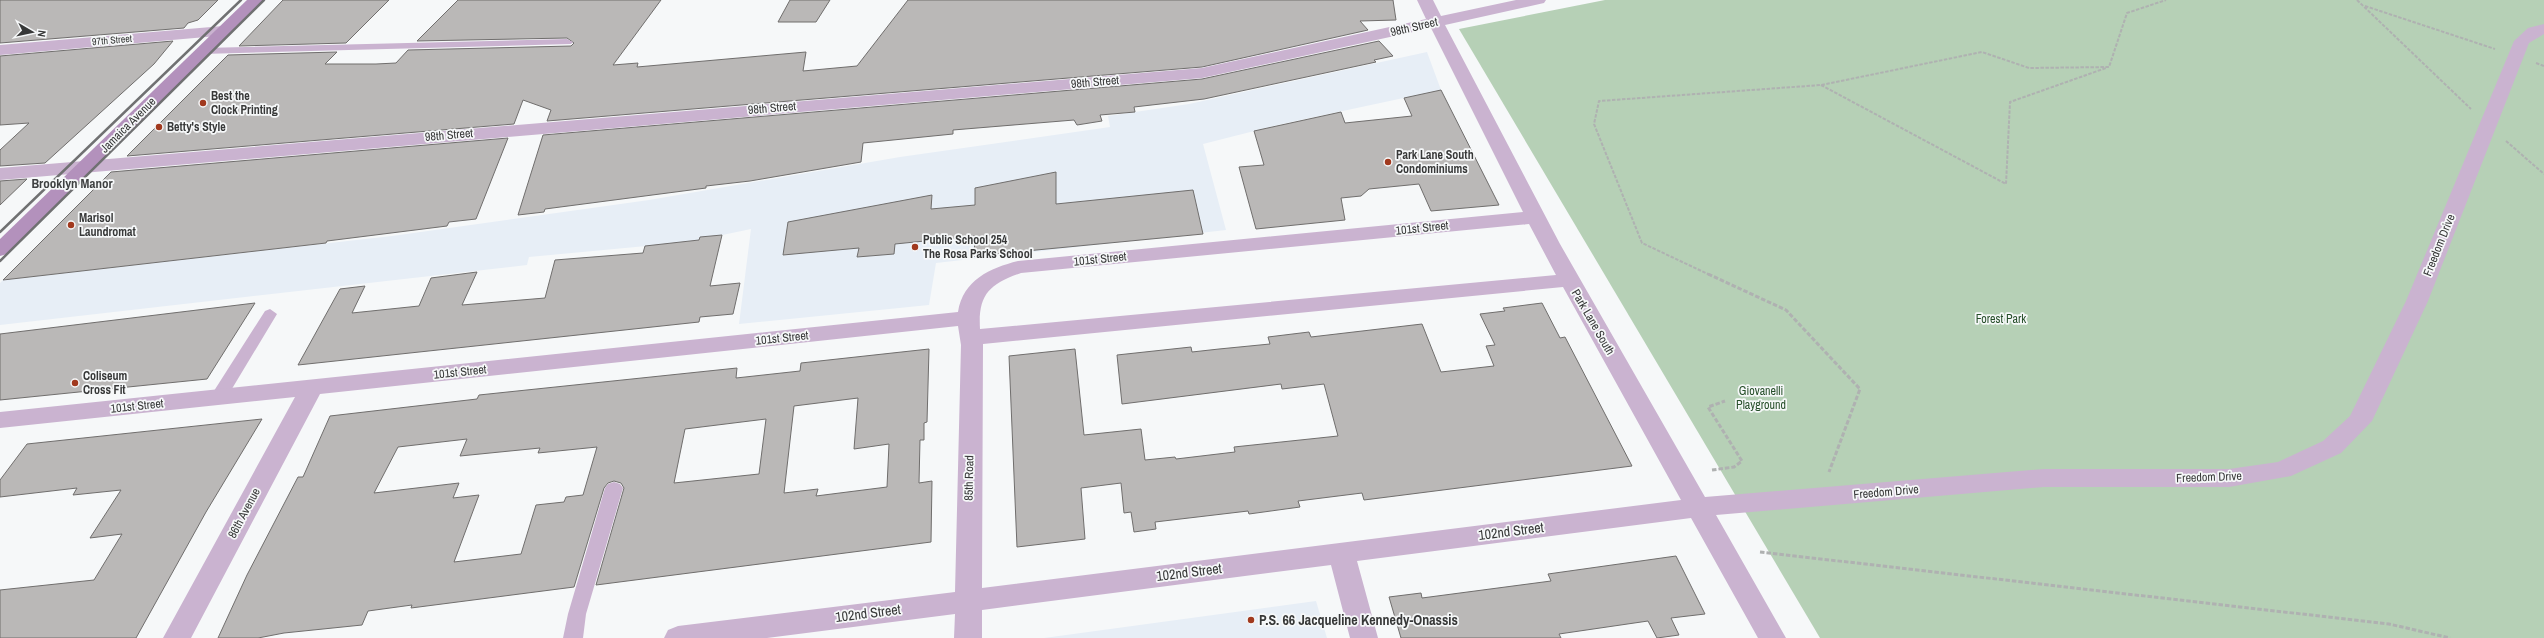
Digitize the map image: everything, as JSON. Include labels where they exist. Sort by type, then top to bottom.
[{"type":"main road","name":"Jamaica Avenue","points":[[0,250],[256,0]]},
{"type":"street","name":"Park Lane South","points":[[1425,0],[1471,95],[1569,280],[1700,508],[1772,638]]},
{"type":"street","name":"98th Street","points":[[0,174],[1202,73],[1538,0]]},
{"type":"street","name":"Freedom Drive","points":[[1700,508],[2044,478],[2229,478],[2282,470],[2332,447],[2360,421],[2417,301],[2522,40],[2534,32],[2544,29]]},
{"type":"street","name":"97th Street","points":[[0,50],[223,31]]},
{"type":"street","name":"101st Street","points":[[969,328],[972,296],[983,281],[1018,266],[1536,217]]},
{"type":"street","name":"101st Street","points":[[0,420],[312,388],[969,328],[1569,280]]},
{"type":"street","name":"85th Road","points":[[968,638],[972,345],[969,328]]},
{"type":"street","name":"86th Avenue","points":[[177,638],[312,388]]},
{"type":"street","name":"102nd Street","points":[[678,638],[1342,552],[1700,508]]},
{"type":"street","points":[[1342,552],[1364,638]]},
{"type":"lane","points":[[203,51],[567,42]]},
{"type":"lane","points":[[218,398],[270,314]]},
{"type":"lane","points":[[573,638],[578,614],[614,488]]},
{"type":"path","points":[[2109,67],[2127,13],[2166,0]]},
{"type":"path","points":[[2358,0],[2487,125],[2544,174]]},
{"type":"path","points":[[2363,6],[2496,49]]},
{"type":"path","points":[[1820,497],[1860,389],[1786,310],[1642,243],[1594,124],[1599,101],[1820,85],[1982,52],[2029,68],[2109,67]]},
{"type":"path","points":[[2536,63],[2544,66]]},
{"type":"path","points":[[1820,85],[2006,184],[2010,102],[2109,67]]},
{"type":"path","points":[[1712,470],[1734,467],[1742,461],[1708,407],[1725,401]]},
{"type":"path","points":[[1760,552],[2389,624],[2450,638]]},
{"type":"shaded area","points":[[1427,52],[1441,90],[1282,124],[1203,144],[1226,230],[936,263],[929,305],[739,324],[751,229],[689,242],[529,257],[527,265],[0,325],[0,283],[3,280],[392,236],[649,200],[900,157],[1110,127],[1108,116],[1189,104]]},
{"type":"shaded area","name":"P.S. 66 Jacqueline Kennedy-Onassis","points":[[1316,601],[1327,638],[1044,638]]},
{"type":"green space","name":"Forest Park","points":[[1605,0],[2544,0],[2544,638],[1820,638],[1459,29]]},
{"type":"building","points":[[0,0],[218,0],[198,20],[188,23],[184,28],[0,43]]},
{"type":"building","points":[[283,0],[389,0],[346,43],[239,46]]},
{"type":"building","points":[[458,0],[661,0],[613,65],[638,63],[637,67],[806,52],[803,71],[857,66],[908,0],[1393,0],[1396,20],[1360,21],[1368,30],[1202,67],[547,121],[551,110],[523,100],[514,124],[127,156],[228,55],[337,52],[325,64],[376,64],[396,63],[408,50],[571,46],[574,43],[567,38],[417,41]]},
{"type":"building","points":[[790,0],[830,0],[816,22],[778,22]]},
{"type":"building","points":[[173,41],[154,64],[45,163],[0,166],[0,150],[29,123],[0,125],[0,56]]},
{"type":"building","points":[[1379,41],[1393,56],[1374,60],[1376,62],[1204,99],[1134,107],[1135,112],[1100,115],[1102,121],[1077,125],[1074,120],[953,130],[953,134],[863,143],[861,162],[750,181],[706,186],[706,188],[545,209],[544,212],[518,215],[543,135],[1202,79]]},
{"type":"building","name":"Park Lane South Condominiums","points":[[1441,90],[1499,205],[1431,211],[1419,184],[1369,189],[1361,196],[1341,198],[1345,220],[1256,229],[1239,167],[1264,165],[1254,131],[1341,112],[1345,123],[1412,116],[1404,98]]},
{"type":"building","points":[[508,138],[476,219],[449,222],[447,226],[327,241],[326,243],[3,280],[111,172]]},
{"type":"building","points":[[1056,172],[1056,204],[1193,190],[1203,234],[974,256],[975,236],[895,244],[894,254],[857,257],[859,248],[783,255],[788,222],[932,195],[931,209],[975,205],[975,188]]},
{"type":"building","points":[[27,179],[0,205],[0,181]]},
{"type":"building","points":[[722,235],[710,286],[740,283],[733,314],[700,317],[699,322],[298,365],[340,289],[365,286],[352,313],[419,306],[431,278],[477,272],[462,305],[545,298],[555,260],[643,253],[645,246],[699,240],[700,237]]},
{"type":"building","points":[[255,303],[207,379],[0,400],[0,334]]},
{"type":"building","points":[[1542,303],[1560,338],[1565,337],[1632,466],[1364,500],[1362,493],[1298,501],[1300,507],[1249,514],[1248,511],[1155,522],[1156,529],[1134,532],[1131,512],[1124,513],[1121,483],[1081,488],[1085,539],[1017,547],[1009,356],[1075,349],[1084,435],[1141,429],[1145,460],[1175,457],[1176,459],[1235,452],[1234,447],[1338,436],[1324,384],[1282,389],[1281,384],[1122,404],[1117,355],[1191,347],[1192,352],[1270,344],[1268,337],[1309,332],[1311,337],[1422,324],[1441,372],[1494,366],[1486,346],[1495,345],[1480,314],[1505,311],[1503,308]]},
{"type":"building","points":[[929,349],[927,422],[924,423],[924,440],[920,440],[919,483],[932,481],[931,542],[596,585],[624,488],[621,483],[614,481],[608,483],[604,488],[574,587],[411,608],[412,605],[368,611],[362,625],[284,633],[258,638],[218,638],[247,575],[298,477],[303,477],[330,416],[477,399],[479,395],[737,368],[736,378],[800,371],[801,363]],"holes":[[[858,398],[854,449],[889,444],[887,487],[816,496],[818,489],[784,493],[794,406]],[[766,419],[759,474],[674,483],[685,429]],[[467,439],[460,456],[540,448],[538,453],[597,447],[583,495],[566,497],[564,502],[536,505],[521,554],[454,562],[479,495],[453,498],[459,483],[374,493],[398,447]]]},
{"type":"building","points":[[262,419],[206,512],[136,638],[0,638],[0,590],[94,580],[122,534],[90,538],[121,490],[73,495],[77,488],[0,497],[0,480],[27,444]]},
{"type":"building","points":[[1676,556],[1705,614],[1671,618],[1679,635],[1657,638],[1648,621],[1559,634],[1561,638],[1401,638],[1389,597],[1421,593],[1422,598],[1551,581],[1548,574]]},
{"type":"railway","points":[[0,232],[241,0]]},
{"type":"railway","points":[[0,261],[264,0]]},
{"type":"place","name":"Best the Clock Printing","points":[[203,103]]},
{"type":"place","name":"Betty's Style","points":[[159,127]]},
{"type":"place","name":"Park Lane South Condominiums","points":[[1388,162]]},
{"type":"place","name":"Marisol Laundromat","points":[[71,225]]},
{"type":"place","name":"Public School 254 The Rosa Parks School","points":[[915,247]]},
{"type":"place","name":"Coliseum Cross Fit","points":[[75,383]]},
{"type":"place","name":"P.S. 66 Jacqueline Kennedy-Onassis","points":[[1251,620]]},
{"type":"district","name":"Brooklyn Manor","points":[[72,183]]},
{"type":"park label","name":"Giovanelli Playground","points":[[1761,398]]}]
